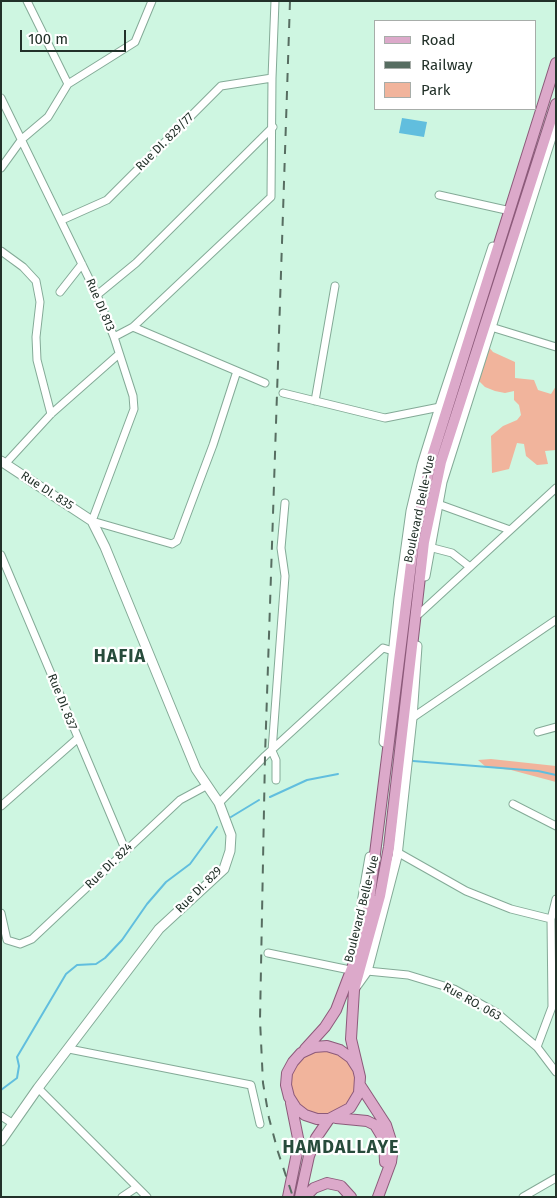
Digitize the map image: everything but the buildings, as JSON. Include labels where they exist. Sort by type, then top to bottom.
[{"type":"main road","name":"Boulevard Belle-Vue","points":[[301,1053],[325,1027],[336,1010],[365,934],[414,540],[431,460],[555,65]]},
{"type":"main road","name":"Boulevard Belle-Vue","points":[[358,1069],[351,1039],[354,990],[380,896],[389,847],[424,542],[441,462],[556,104]]},
{"type":"main road","points":[[288,1197],[299,1143],[297,1126],[286,1085],[288,1073],[293,1062],[301,1053],[314,1047],[327,1046],[340,1050],[351,1058],[358,1069],[360,1085],[355,1101],[343,1114],[332,1118],[316,1138],[309,1156],[300,1197]]},
{"type":"main road","points":[[360,1085],[386,1125],[393,1147],[391,1162],[378,1197]]},
{"type":"main road","points":[[289,1097],[296,1108],[305,1115],[317,1119],[332,1118],[367,1121],[375,1125],[384,1140],[385,1162],[371,1197]]},
{"type":"main road","points":[[305,1197],[314,1188],[327,1183],[341,1186],[351,1197]]},
{"type":"street","points":[[27,1],[68,84]]},
{"type":"street","points":[[1,168],[22,139],[48,117],[68,84],[135,42],[152,1]]},
{"type":"street","points":[[114,337],[133,327],[271,197],[275,1]]},
{"type":"street","name":"Boulevard Belle-Vue","points":[[537,110],[555,65]]},
{"type":"street","name":"Rue DI. 829/77","points":[[62,220],[107,200],[221,86],[272,78]]},
{"type":"street","name":"Rue DI 813","points":[[1,98],[97,295],[114,337],[131,388],[134,409],[92,521]]},
{"type":"street","name":"Boulevard Belle-Vue","points":[[365,934],[362,903],[375,829],[393,651],[411,512],[422,466],[440,407],[506,210],[537,110]]},
{"type":"street","name":"Boulevard Belle-Vue","points":[[354,990],[367,971],[397,852],[412,718],[419,614],[429,547],[442,482],[556,122]]},
{"type":"street","points":[[97,295],[136,263],[272,127]]},
{"type":"street","points":[[439,195],[506,210]]},
{"type":"street","points":[[1,252],[23,267],[36,281],[40,302],[36,337],[37,360],[51,414]]},
{"type":"street","points":[[60,292],[82,264]]},
{"type":"street","points":[[314,401],[335,286]]},
{"type":"street","points":[[133,327],[265,384]]},
{"type":"street","points":[[491,327],[556,347]]},
{"type":"street","points":[[3,462],[51,414],[120,354]]},
{"type":"street","points":[[92,521],[172,544],[177,542],[213,445],[237,371]]},
{"type":"street","points":[[283,393],[386,418],[440,407]]},
{"type":"street","name":"Rue DI. 835","points":[[3,462],[92,521]]},
{"type":"street","points":[[419,614],[556,488]]},
{"type":"street","points":[[276,780],[276,760],[272,751],[285,576],[281,548],[285,503]]},
{"type":"street","points":[[438,504],[510,530]]},
{"type":"street","name":"Rue DI. 829","points":[[1,1141],[38,1088],[160,929],[224,868],[230,851],[230,835],[218,803],[196,769],[105,547],[92,521]]},
{"type":"street","points":[[429,547],[452,553],[470,567]]},
{"type":"street","name":"Rue DI. 837","points":[[1,556],[77,739],[126,849]]},
{"type":"street","points":[[412,718],[556,620]]},
{"type":"street","points":[[218,803],[384,648],[393,651]]},
{"type":"street","points":[[538,732],[556,727]]},
{"type":"street","points":[[1,805],[77,739]]},
{"type":"street","name":"Rue DI. 824","points":[[7,942],[20,944],[32,939],[180,800],[206,786]]},
{"type":"street","points":[[512,804],[556,826]]},
{"type":"street","points":[[397,852],[466,891],[511,909],[551,919]]},
{"type":"street","points":[[537,1048],[552,1007],[551,919],[556,899]]},
{"type":"street","points":[[1,913],[7,942]]},
{"type":"street","points":[[268,953],[350,970]]},
{"type":"street","name":"Rue RO. 063","points":[[367,971],[408,975],[454,989],[497,1013],[537,1048],[556,1072]]},
{"type":"street","points":[[69,1049],[251,1085],[260,1124]]},
{"type":"street","points":[[38,1088],[147,1197]]},
{"type":"street","points":[[1,1116],[12,1123]]},
{"type":"street","points":[[523,1197],[556,1178]]},
{"type":"street","points":[[122,1197],[138,1187]]},
{"type":"green space","points":[[483,340],[493,352],[515,362],[515,378],[534,380],[538,390],[551,394],[556,386],[556,450],[545,451],[548,464],[537,465],[526,456],[524,444],[517,443],[509,469],[492,473],[491,436],[503,426],[517,420],[521,415],[519,405],[514,400],[514,391],[505,393],[495,391],[485,387],[478,380],[470,351],[472,343]]},
{"type":"green space","points":[[491,759],[556,766],[556,782],[511,770],[486,767],[478,760]]},
{"type":"green space","points":[[323,1050],[336,1053],[346,1060],[353,1070],[356,1083],[353,1096],[346,1106],[336,1113],[323,1116],[310,1113],[300,1106],[293,1096],[290,1083],[293,1070],[300,1060],[310,1053]]},
{"type":"water","points":[[402,118],[427,122],[424,137],[399,133]]},
{"type":"waterway","points":[[413,761],[538,771],[556,775]]},
{"type":"waterway","points":[[270,797],[307,780],[338,774]]},
{"type":"waterway","points":[[231,817],[259,800]]},
{"type":"waterway","points":[[1,1090],[17,1078],[19,1066],[17,1057],[66,974],[77,965],[96,964],[105,958],[122,940],[147,904],[166,882],[190,864],[217,827]]},
{"type":"railway","points":[[290,1],[265,756],[260,1020],[263,1083],[269,1118],[293,1197]]},
{"type":"district","name":"HAFIA","points":[[120,657]]},
{"type":"district","name":"HAMDALLAYE","points":[[341,1148]]}]
